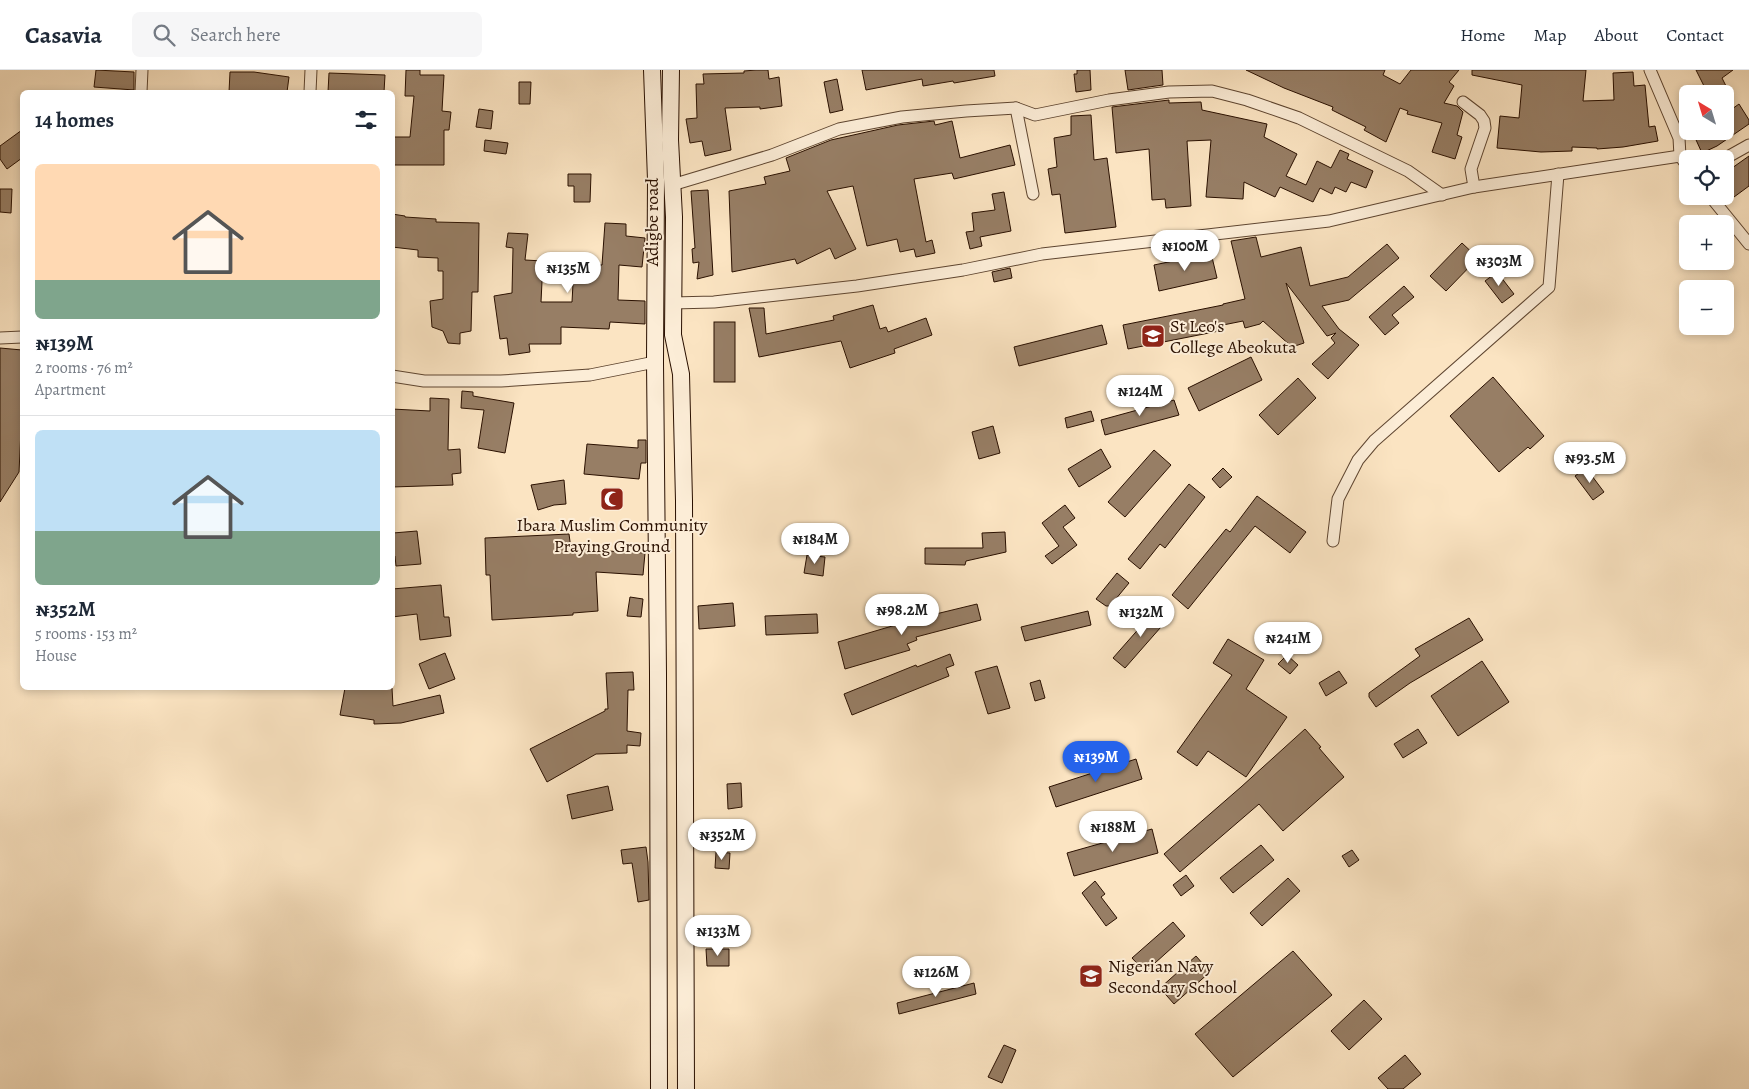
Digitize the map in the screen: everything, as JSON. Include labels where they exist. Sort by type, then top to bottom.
[{"type":"main road","points":[[652,70],[656,180],[654,362],[658,674],[659,1089]]},
{"type":"main road","name":"Adigbe road","points":[[671,70],[672,303],[673,335],[681,374],[684,502],[686,1089]]},
{"type":"street","points":[[141,90],[142,70]]},
{"type":"street","points":[[310,90],[311,70]]},
{"type":"street","points":[[1653,71],[1679,138],[1680,150]]},
{"type":"street","points":[[672,186],[772,155],[839,129],[902,117],[1016,108],[1036,115],[1110,100],[1169,92],[1212,91],[1247,100],[1299,118],[1408,170],[1442,195]]},
{"type":"street","points":[[1464,102],[1480,114],[1485,128],[1471,169],[1474,188]]},
{"type":"street","points":[[1016,108],[1033,194]]},
{"type":"street","points":[[1734,154],[1749,146]]},
{"type":"street","points":[[672,303],[714,302],[857,286],[963,270],[1042,254],[1328,221],[1474,188],[1679,156]]},
{"type":"street","points":[[1332,541],[1338,498],[1358,460],[1374,441],[1549,287],[1558,174]]},
{"type":"street","points":[[1717,205],[1749,244]]},
{"type":"street","points":[[0,338],[20,338]]},
{"type":"street","points":[[395,376],[424,381],[501,382],[590,375],[654,362]]},
{"type":"building","points":[[96,70],[134,72],[134,90],[94,87]]},
{"type":"building","points":[[406,70],[420,70],[420,75],[444,75],[442,111],[451,112],[449,130],[444,130],[444,165],[395,165],[395,137],[410,137],[414,96],[405,96]]},
{"type":"building","points":[[768,70],[769,79],[779,77],[782,106],[760,109],[760,107],[725,108],[731,150],[705,156],[702,141],[690,143],[686,119],[697,118],[696,84],[704,84],[703,74],[744,73],[744,71]]},
{"type":"building","points":[[862,70],[994,70],[995,76],[923,86],[922,79],[866,90]]},
{"type":"building","points":[[1077,70],[1090,70],[1091,90],[1076,92],[1074,74],[1077,74]]},
{"type":"building","points":[[1125,70],[1162,70],[1163,85],[1128,90]]},
{"type":"building","points":[[1246,70],[1385,70],[1383,75],[1400,84],[1411,70],[1459,70],[1449,82],[1454,86],[1444,103],[1457,106],[1463,112],[1457,135],[1462,137],[1455,159],[1432,152],[1442,123],[1407,114],[1408,111],[1400,108],[1386,142],[1364,130],[1366,127],[1332,110],[1333,107],[1284,88]]},
{"type":"building","points":[[1472,70],[1586,70],[1583,101],[1614,100],[1613,73],[1633,72],[1634,86],[1645,85],[1649,127],[1655,126],[1658,141],[1597,149],[1572,147],[1572,151],[1541,152],[1497,148],[1500,116],[1519,118],[1522,85],[1472,75]]},
{"type":"building","points":[[1696,70],[1733,70],[1722,78],[1726,85],[1704,85]]},
{"type":"building","points":[[230,72],[254,72],[289,77],[287,90],[229,90]]},
{"type":"building","points":[[329,73],[385,75],[384,90],[328,90]]},
{"type":"building","points":[[837,79],[843,110],[830,113],[824,82]]},
{"type":"building","points":[[519,82],[531,82],[530,104],[519,104]]},
{"type":"building","points":[[1169,100],[1169,103],[1201,102],[1202,110],[1267,124],[1264,137],[1297,154],[1286,176],[1306,185],[1317,161],[1331,168],[1340,150],[1349,154],[1347,159],[1373,171],[1366,188],[1351,182],[1346,192],[1335,187],[1332,194],[1320,188],[1313,202],[1280,187],[1275,197],[1244,182],[1243,199],[1206,197],[1211,140],[1187,141],[1191,206],[1166,208],[1165,199],[1152,200],[1149,149],[1116,153],[1112,107]]},
{"type":"building","points":[[1739,104],[1749,120],[1749,124],[1734,134],[1734,108]]},
{"type":"building","points":[[479,109],[493,111],[491,129],[476,127]]},
{"type":"building","points":[[1091,115],[1094,160],[1107,158],[1116,227],[1065,233],[1060,194],[1052,195],[1048,169],[1057,167],[1054,138],[1071,135],[1071,116]]},
{"type":"building","points":[[934,121],[935,125],[952,121],[960,158],[1010,145],[1015,165],[954,179],[952,173],[914,179],[926,242],[932,240],[935,253],[916,257],[914,249],[900,252],[897,239],[867,246],[853,186],[827,191],[856,249],[835,259],[830,248],[797,264],[795,259],[732,272],[729,191],[766,184],[764,177],[790,171],[786,158],[831,140],[898,125]]},
{"type":"building","points":[[20,131],[20,159],[7,169],[0,159],[0,146]]},
{"type":"building","points":[[485,140],[508,143],[506,154],[484,151]]},
{"type":"building","points":[[1696,140],[1726,140],[1708,150],[1701,150]]},
{"type":"building","points":[[1749,156],[1749,186],[1734,197],[1734,167]]},
{"type":"building","points":[[568,174],[591,174],[590,202],[574,202],[574,186],[568,186]]},
{"type":"building","points":[[0,189],[12,189],[11,213],[0,212]]},
{"type":"building","points":[[708,190],[713,275],[697,279],[699,262],[693,263],[692,249],[695,248],[691,191]]},
{"type":"building","points":[[1004,192],[1011,231],[980,237],[982,246],[970,249],[966,232],[974,231],[972,213],[995,210],[992,194]]},
{"type":"building","points":[[395,214],[436,219],[436,222],[479,223],[478,292],[472,292],[471,331],[460,333],[460,344],[448,343],[443,331],[432,327],[430,301],[443,299],[443,271],[438,271],[438,258],[418,257],[418,250],[395,247]]},
{"type":"building","points":[[605,223],[626,224],[626,236],[645,238],[642,267],[619,265],[618,300],[645,301],[645,324],[610,322],[609,329],[561,327],[561,344],[529,344],[530,352],[509,355],[507,338],[500,339],[494,296],[512,293],[513,248],[506,247],[508,233],[528,234],[525,260],[543,261],[541,302],[572,302],[574,265],[602,265]]},
{"type":"building","points":[[1256,237],[1261,257],[1301,247],[1310,286],[1348,277],[1387,244],[1399,258],[1349,300],[1322,306],[1339,329],[1359,345],[1328,379],[1312,364],[1335,343],[1331,338],[1336,333],[1327,336],[1286,283],[1304,343],[1292,347],[1263,321],[1260,324],[1245,328],[1243,321],[1218,326],[1219,331],[1128,349],[1123,325],[1245,299],[1231,241]]},
{"type":"building","points":[[1462,243],[1478,258],[1446,291],[1430,276]]},
{"type":"building","points":[[1211,253],[1217,278],[1159,291],[1154,265]]},
{"type":"building","points":[[1010,268],[1012,278],[994,282],[992,272]]},
{"type":"building","points":[[1497,272],[1514,294],[1502,303],[1485,281]]},
{"type":"building","points":[[1404,286],[1414,297],[1392,315],[1399,323],[1385,335],[1369,317]]},
{"type":"building","points":[[873,305],[880,329],[886,327],[888,332],[926,318],[932,335],[894,349],[895,353],[850,368],[841,341],[759,357],[749,308],[764,308],[766,334],[834,320],[833,316]]},
{"type":"building","points":[[714,322],[735,322],[735,382],[714,382]]},
{"type":"building","points":[[1102,325],[1107,344],[1019,366],[1014,347]]},
{"type":"building","points":[[0,348],[20,350],[20,451],[19,472],[0,502]]},
{"type":"building","points":[[1251,357],[1262,380],[1199,411],[1188,388]]},
{"type":"building","points":[[1493,377],[1544,436],[1499,472],[1450,416]]},
{"type":"building","points":[[1298,378],[1316,398],[1278,435],[1259,415]]},
{"type":"building","points":[[462,391],[473,392],[473,396],[514,403],[505,453],[478,448],[484,410],[461,408]]},
{"type":"building","points":[[430,398],[449,399],[448,450],[460,449],[461,473],[452,474],[453,485],[395,487],[395,409],[430,411]]},
{"type":"building","points":[[1174,400],[1179,415],[1105,435],[1101,420]]},
{"type":"building","points":[[1091,411],[1094,421],[1067,428],[1065,418]]},
{"type":"building","points":[[993,426],[1000,453],[979,459],[972,432]]},
{"type":"building","points":[[638,440],[646,440],[646,463],[641,463],[639,479],[584,474],[587,444],[638,448]]},
{"type":"building","points":[[1101,449],[1111,467],[1079,487],[1068,469]]},
{"type":"building","points":[[1154,450],[1171,465],[1125,517],[1108,502]]},
{"type":"building","points":[[1223,468],[1232,477],[1220,488],[1212,479]]},
{"type":"building","points":[[1586,468],[1604,492],[1593,500],[1575,476]]},
{"type":"building","points":[[564,480],[566,504],[554,505],[538,510],[531,485]]},
{"type":"building","points":[[1189,484],[1205,497],[1165,548],[1160,544],[1140,569],[1128,559]]},
{"type":"building","points":[[1257,496],[1306,532],[1290,553],[1255,526],[1188,609],[1172,595],[1226,529],[1230,532]]},
{"type":"building","points":[[1065,505],[1075,518],[1063,527],[1077,545],[1052,564],[1045,556],[1059,546],[1042,523]]},
{"type":"building","points":[[417,531],[421,564],[396,566],[395,533]]},
{"type":"building","points":[[1005,532],[1006,552],[966,561],[965,565],[925,564],[925,548],[983,548],[982,533]]},
{"type":"building","points":[[569,534],[571,549],[645,553],[643,575],[596,572],[598,611],[573,613],[573,615],[492,620],[490,575],[486,575],[485,538]]},
{"type":"building","points":[[807,555],[825,557],[823,576],[804,573]]},
{"type":"building","points":[[1117,573],[1129,583],[1110,606],[1106,606],[1096,599]]},
{"type":"building","points":[[441,585],[444,617],[449,617],[451,636],[420,640],[417,614],[395,617],[395,589]]},
{"type":"building","points":[[630,597],[643,599],[641,617],[627,616]]},
{"type":"building","points":[[733,603],[735,626],[699,629],[698,606]]},
{"type":"building","points":[[977,604],[981,620],[916,637],[917,640],[907,644],[910,650],[845,669],[838,642],[899,624],[898,620],[910,617],[911,620]]},
{"type":"building","points":[[1157,608],[1168,619],[1125,668],[1113,658]]},
{"type":"building","points":[[1088,611],[1091,625],[1025,641],[1021,627]]},
{"type":"building","points":[[817,614],[818,633],[766,635],[765,616]]},
{"type":"building","points":[[1469,618],[1483,640],[1410,683],[1376,707],[1369,697],[1369,693],[1420,656],[1415,649]]},
{"type":"building","points":[[1228,639],[1264,660],[1246,689],[1287,717],[1246,777],[1208,751],[1197,766],[1177,752],[1232,675],[1213,663]]},
{"type":"building","points":[[445,653],[455,679],[429,689],[419,664]]},
{"type":"building","points":[[950,654],[954,665],[946,668],[949,676],[852,715],[844,694],[916,665],[917,667]]},
{"type":"building","points":[[1287,655],[1298,665],[1290,674],[1278,664]]},
{"type":"building","points":[[1482,661],[1509,702],[1458,736],[1431,696]]},
{"type":"building","points":[[997,666],[1010,708],[988,714],[975,672]]},
{"type":"building","points":[[1339,671],[1347,683],[1326,696],[1319,683]]},
{"type":"building","points":[[633,672],[634,690],[628,690],[627,731],[641,733],[640,746],[627,745],[627,753],[596,754],[547,782],[530,749],[608,709],[606,673]]},
{"type":"building","points":[[1040,680],[1045,698],[1035,701],[1030,683]]},
{"type":"building","points":[[345,690],[392,690],[393,706],[440,695],[444,713],[401,723],[374,724],[374,720],[340,715]]},
{"type":"building","points":[[1305,729],[1344,777],[1283,831],[1259,804],[1180,872],[1164,854]]},
{"type":"building","points":[[1418,729],[1427,743],[1403,758],[1394,744]]},
{"type":"building","points":[[1136,759],[1142,779],[1056,807],[1049,787]]},
{"type":"building","points":[[741,783],[742,807],[728,809],[727,784]]},
{"type":"building","points":[[608,786],[613,810],[572,819],[567,795]]},
{"type":"building","points":[[1152,829],[1158,853],[1074,876],[1067,853]]},
{"type":"building","points":[[1261,845],[1274,860],[1233,893],[1220,878]]},
{"type":"building","points":[[646,847],[649,900],[638,902],[632,863],[623,864],[621,850]]},
{"type":"building","points":[[1352,850],[1359,860],[1349,867],[1342,856]]},
{"type":"building","points":[[716,852],[730,853],[729,869],[715,868]]},
{"type":"building","points":[[1186,875],[1194,886],[1181,896],[1173,885]]},
{"type":"building","points":[[1288,878],[1300,891],[1262,926],[1250,913]]},
{"type":"building","points":[[1095,881],[1105,894],[1101,897],[1117,918],[1106,926],[1082,893]]},
{"type":"building","points":[[1173,922],[1185,936],[1145,972],[1132,958]]},
{"type":"building","points":[[706,949],[729,949],[729,966],[707,966]]},
{"type":"building","points":[[1293,951],[1332,995],[1233,1077],[1195,1034]]},
{"type":"building","points":[[1196,956],[1210,972],[1174,1004],[1160,988]]},
{"type":"building","points":[[974,983],[976,994],[899,1014],[897,1003]]},
{"type":"building","points":[[1364,1000],[1382,1019],[1349,1050],[1331,1031]]},
{"type":"building","points":[[1004,1045],[1016,1050],[1002,1083],[988,1077]]},
{"type":"building","points":[[1405,1055],[1421,1074],[1403,1089],[1388,1089],[1378,1078]]},
{"type":"place","name":"St Leo's College Abeokuta","points":[[1153,336]]},
{"type":"place","name":"Ibara Muslim Community Praying Ground","points":[[612,499]]},
{"type":"place","name":"Nigerian Navy Secondary School","points":[[1091,976]]}]
